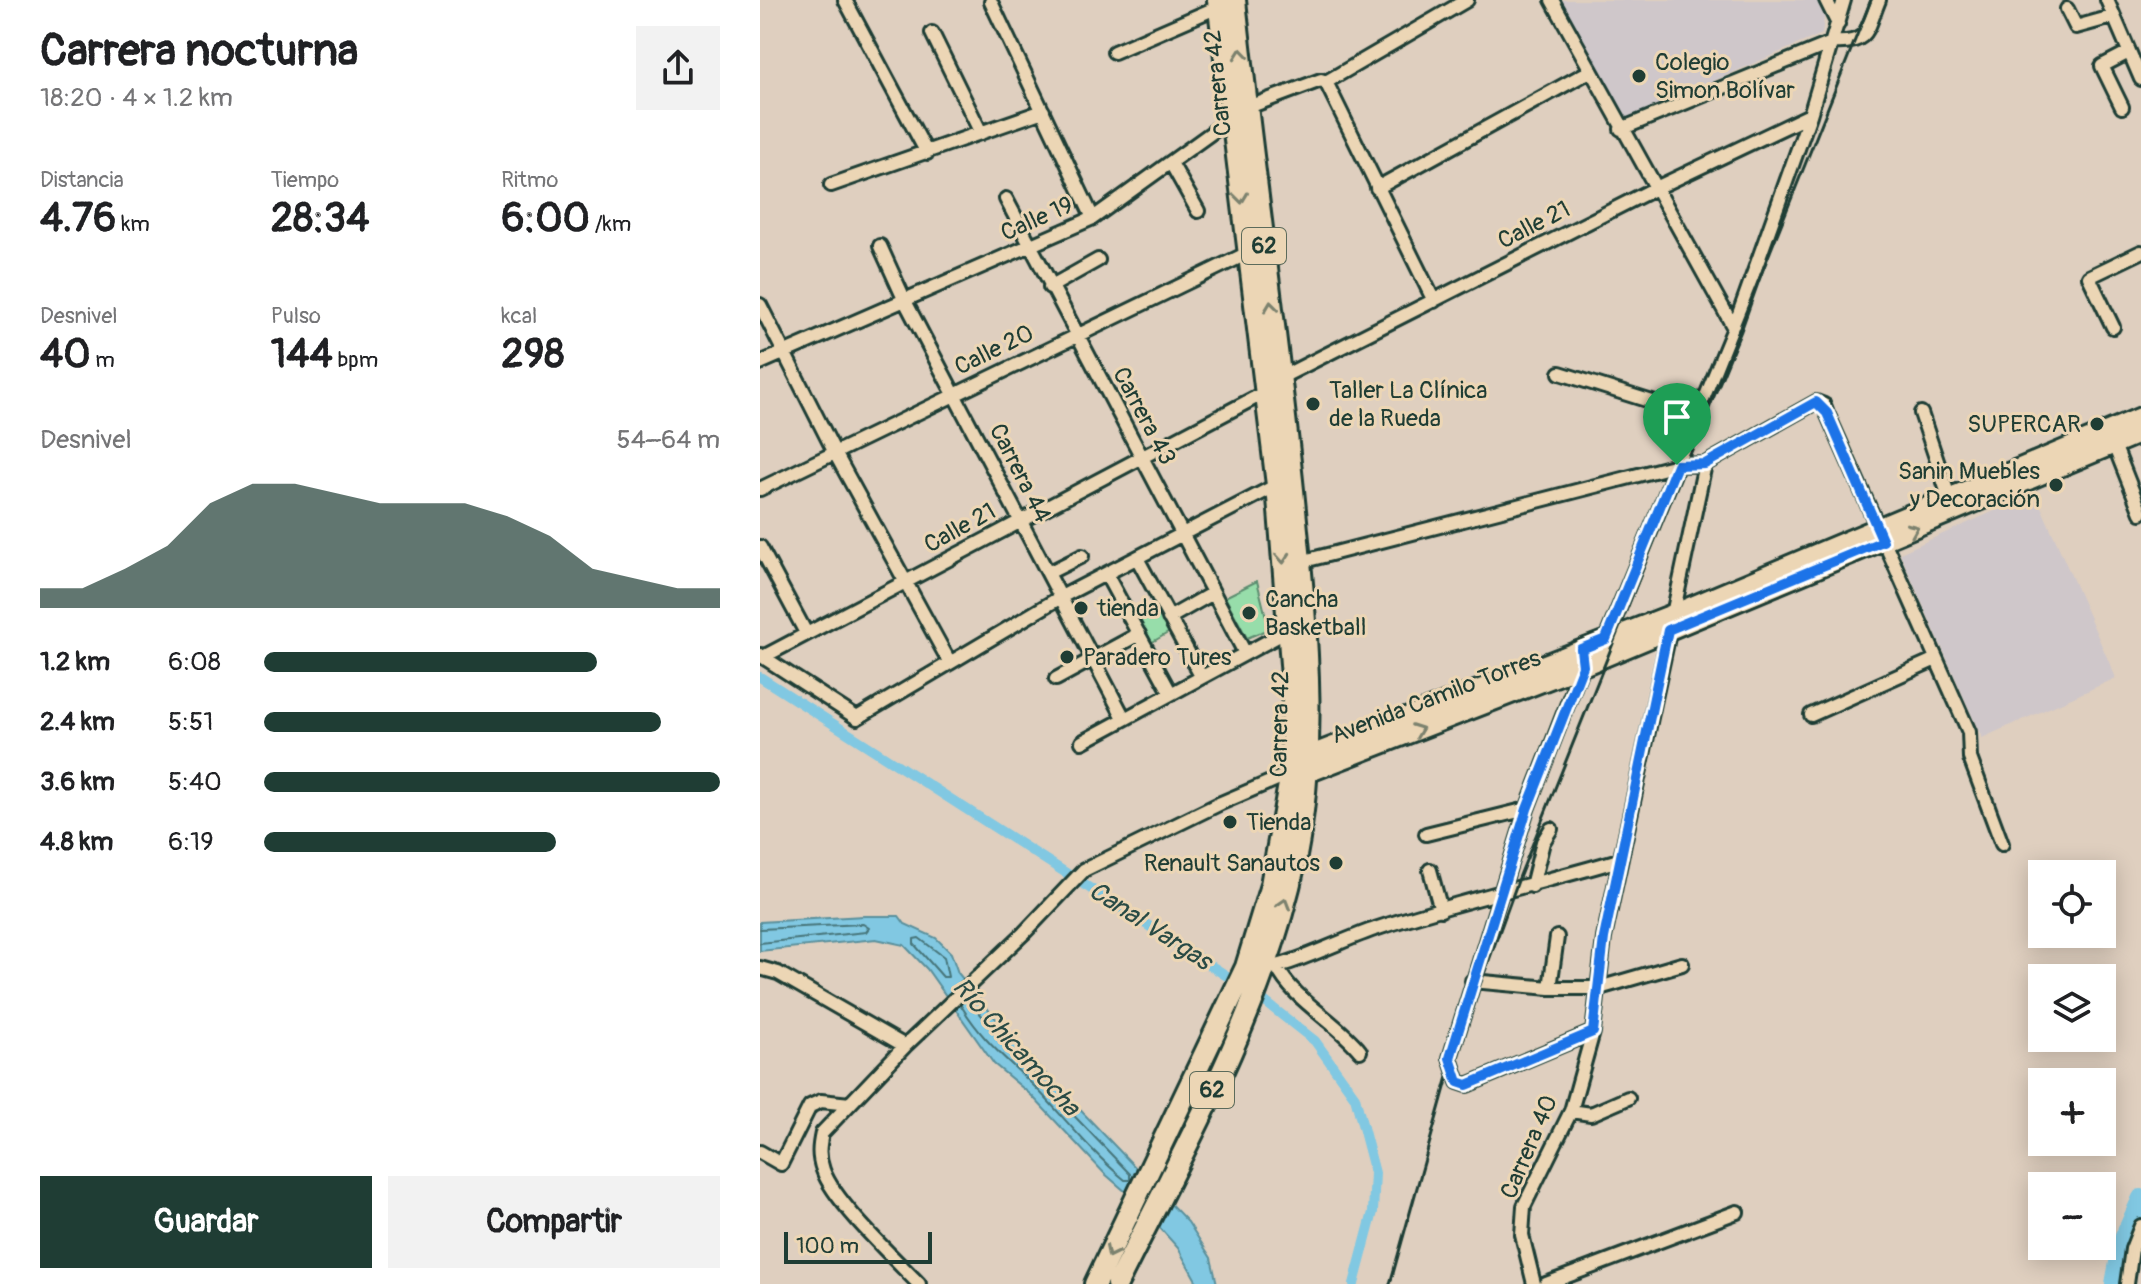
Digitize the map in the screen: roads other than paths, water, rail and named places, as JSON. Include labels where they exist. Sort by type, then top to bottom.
[{"type":"highway","name":"Carrera 42","points":[[1229,2],[1248,253],[1277,485],[1301,768]]},
{"type":"highway","name":"Carrera 42","points":[[1136,1224],[1155,1162],[1262,970],[1271,885],[1301,768],[1308,676],[1300,562],[1280,378],[1239,114]]},
{"type":"highway","name":"Carrera 42","points":[[1136,1224],[1170,1176],[1244,998]]},
{"type":"highway","name":"62","points":[[1095,1284],[1136,1224]]},
{"type":"highway","name":"62","points":[[1117,1284],[1136,1224]]},
{"type":"main road","name":"Avenida Camilo Torres","points":[[1301,768],[1670,622],[2111,438],[2141,417]]},
{"type":"main road","name":"Avenida Camilo Torres","points":[[1880,534],[1949,497],[2111,438],[2141,433]]},
{"type":"main road","name":"Avenida Camilo Torres","points":[[1582,657],[1606,639],[1670,622]]},
{"type":"street","points":[[845,0],[927,153]]},
{"type":"street","name":"Calle 19","points":[[760,363],[1093,218],[1239,114],[1319,82],[1467,0]]},
{"type":"street","points":[[1552,0],[1654,189],[1734,328]]},
{"type":"street","points":[[1826,0],[1838,24]]},
{"type":"street","points":[[1606,639],[1734,328],[1810,115],[1844,0]]},
{"type":"street","points":[[1621,129],[1834,42],[1854,43],[1863,37],[1879,0]]},
{"type":"street","points":[[2107,0],[2127,53],[2141,79]]},
{"type":"street","points":[[991,2],[1093,218]]},
{"type":"street","points":[[1114,52],[1229,2]]},
{"type":"street","points":[[2067,9],[2076,27],[2112,17]]},
{"type":"street","points":[[932,33],[981,133]]},
{"type":"street","points":[[2122,107],[2102,66],[2127,53]]},
{"type":"street","points":[[1377,188],[1590,71]]},
{"type":"street","points":[[1319,82],[1434,301]]},
{"type":"street","points":[[831,185],[1043,111]]},
{"type":"street","name":"Calle 21","points":[[1280,378],[1654,189],[1810,115]]},
{"type":"street","points":[[1171,163],[1198,211]]},
{"type":"street","name":"Carrera 43","points":[[1006,199],[1028,247],[1245,653]]},
{"type":"street","name":"Carrera 44","points":[[880,246],[905,301],[1124,718]]},
{"type":"street","points":[[2113,327],[2090,282],[2092,275],[2141,252]]},
{"type":"street","name":"Calle 20","points":[[760,489],[1248,253]]},
{"type":"street","points":[[1050,287],[1098,260]]},
{"type":"street","points":[[760,305],[904,584],[950,663]]},
{"type":"street","points":[[1560,373],[1697,416]]},
{"type":"street","name":"Calle 21","points":[[761,656],[904,584],[1019,520],[1264,393]]},
{"type":"street","points":[[1300,562],[1677,465],[1705,464],[1803,408],[1816,402],[1824,405],[1969,732],[1970,758],[2002,844]]},
{"type":"street","points":[[1921,413],[1949,497]]},
{"type":"street","points":[[2111,438],[2141,513]]},
{"type":"street","name":"Carrera 40","points":[[1534,1284],[1522,1235],[1524,1206],[1571,1111],[1593,1032],[1604,938],[1619,860],[1705,464]]},
{"type":"street","points":[[761,656],[857,718],[1061,597],[1277,485]]},
{"type":"street","points":[[760,547],[806,633]]},
{"type":"street","points":[[1048,573],[1082,556]]},
{"type":"street","points":[[1137,558],[1201,676]]},
{"type":"street","points":[[1106,574],[1170,692]]},
{"type":"street","points":[[1169,618],[1213,593]]},
{"type":"street","points":[[1082,742],[1289,630]]},
{"type":"street","points":[[1056,679],[1139,634]]},
{"type":"street","points":[[1582,657],[1527,809],[1450,1058],[1458,1082],[1467,1085],[1593,1032]]},
{"type":"street","points":[[1811,715],[1936,659]]},
{"type":"street","points":[[919,1284],[838,1195],[823,1172],[818,1151],[822,1133],[905,1046],[1024,933],[1084,870],[1301,768]]},
{"type":"street","points":[[1426,834],[1527,809]]},
{"type":"street","points":[[1532,886],[1543,842],[1551,829]]},
{"type":"street","points":[[1262,970],[1334,942],[1619,860]]},
{"type":"street","points":[[1430,870],[1441,910]]},
{"type":"street","points":[[1550,988],[1557,937]]},
{"type":"street","points":[[1472,981],[1550,988],[1599,988],[1682,964]]},
{"type":"street","points":[[760,968],[778,973],[905,1046]]},
{"type":"street","points":[[1262,970],[1289,985],[1345,1032],[1360,1051]]},
{"type":"street","points":[[1571,1111],[1591,1114],[1628,1098]]},
{"type":"street","points":[[760,1152],[781,1164],[810,1106],[821,1101],[850,1104]]},
{"type":"street","points":[[1546,1284],[1737,1212]]},
{"type":"street","points":[[2127,1284],[2132,1249],[2141,1226]]},
{"type":"water","name":"Río Chicamocha","points":[[899,916],[905,924],[936,938],[951,953],[958,973],[1016,1043],[1188,1222],[1211,1258],[1217,1284],[1198,1284],[1178,1248],[1134,1199],[1104,1173],[1031,1095],[994,1064],[927,969],[904,945],[876,939],[760,951],[760,922]]},
{"type":"waterway","name":"Canal Vargas","points":[[760,677],[1241,985]]},
{"type":"waterway","name":"Canal Vargas","points":[[1254,993],[1315,1041],[1355,1097],[1375,1173],[1373,1212],[1354,1284]]},
{"type":"waterway","points":[[2114,1284],[2122,1241],[2141,1198]]},
{"type":"railway","points":[[1390,1284],[1453,1059],[1519,878],[1871,0]]},
{"type":"place","name":"Colegio Simon Bolívar","points":[[1639,76]]},
{"type":"place","name":"Taller La Clínica de la Rueda","points":[[1313,404]]},
{"type":"place","name":"SUPERCAR","points":[[2097,424]]},
{"type":"place","name":"Sanin Muebles y Decoración","points":[[2056,485]]},
{"type":"place","name":"tienda","points":[[1081,608]]},
{"type":"place","name":"Cancha Basketball","points":[[1249,613]]},
{"type":"place","name":"Paradero Tures","points":[[1067,657]]},
{"type":"place","name":"Tienda","points":[[1230,822]]},
{"type":"place","name":"Renault Sanautos","points":[[1336,863]]}]
